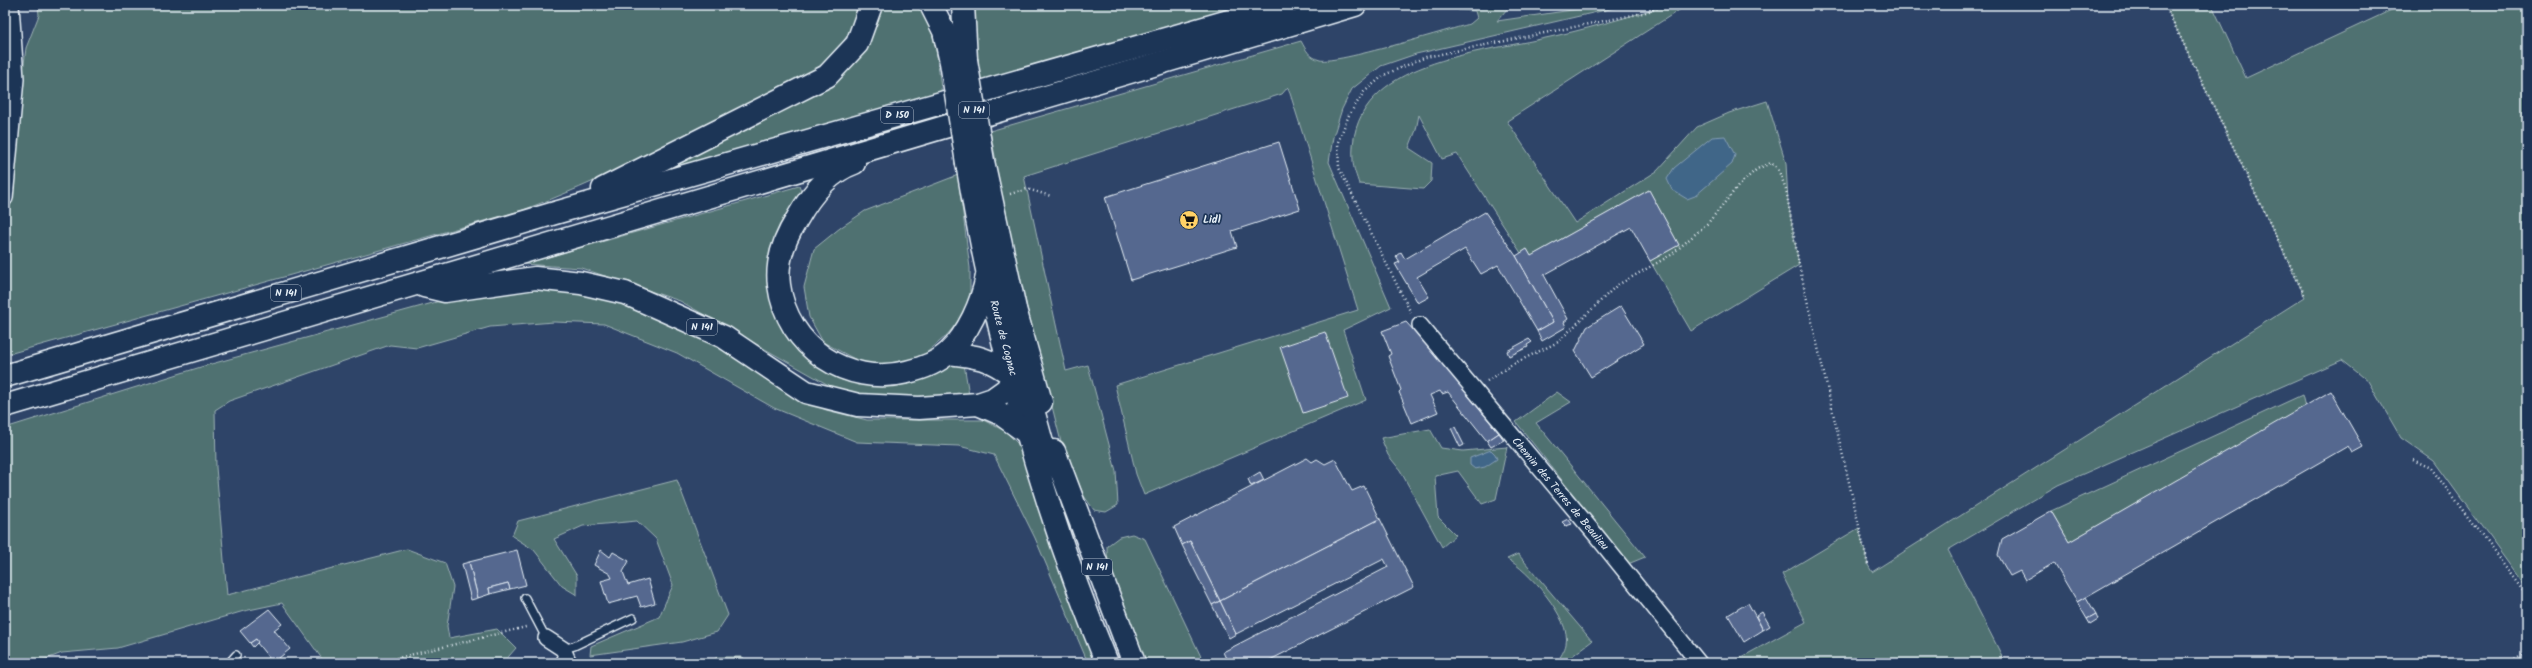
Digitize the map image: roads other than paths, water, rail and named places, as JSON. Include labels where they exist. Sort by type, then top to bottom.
[{"type":"main road","points":[[555,213],[827,76],[857,44],[871,5]]},
{"type":"main road","name":"Route de Cognac","points":[[931,5],[958,61]]},
{"type":"main road","name":"Route de Cognac","points":[[963,5],[958,61],[975,162],[987,276],[1027,433],[1077,586],[1107,663]]},
{"type":"main road","name":"D 150","points":[[555,213],[1285,5]]},
{"type":"main road","name":"D 150","points":[[417,284],[903,141],[1355,5]]},
{"type":"main road","points":[[903,141],[850,164],[824,182],[806,202],[782,248],[778,284],[782,303],[789,321],[801,338],[832,364],[848,371],[892,376],[914,370],[948,353],[975,312],[984,293],[987,276]]},
{"type":"main road","name":"Route de Cognac","points":[[975,162],[1060,470],[1134,663]]},
{"type":"main road","name":"N 141","points":[[11,374],[555,213]]},
{"type":"main road","name":"N 141","points":[[417,284],[445,291],[536,278],[581,283],[625,293],[724,337],[806,392],[858,405],[919,408],[978,404],[1001,414],[1027,433]]},
{"type":"main road","points":[[14,403],[417,284]]},
{"type":"main road","points":[[948,353],[976,356],[996,363],[1013,376],[1025,381],[1044,450],[1060,470]]},
{"type":"main road","points":[[978,404],[993,399],[1007,389],[1013,376],[1028,357]]},
{"type":"street","points":[[5,198],[16,79],[11,5]]},
{"type":"street","name":"Chemin des Terres de Beaulieu","points":[[1420,325],[1699,663]]},
{"type":"street","points":[[546,638],[563,649],[569,663]]},
{"type":"lane","points":[[526,598],[546,638]]},
{"type":"lane","points":[[563,649],[574,646],[633,618]]},
{"type":"lane","points":[[229,663],[236,655]]},
{"type":"water","points":[[1725,136],[1735,155],[1732,164],[1695,196],[1687,199],[1672,190],[1667,179],[1674,168],[1712,137]]},
{"type":"water","points":[[1491,450],[1497,459],[1485,467],[1475,469],[1470,465],[1470,458]]},
{"type":"place","name":"Lidl","points":[[1189,220]]}]
